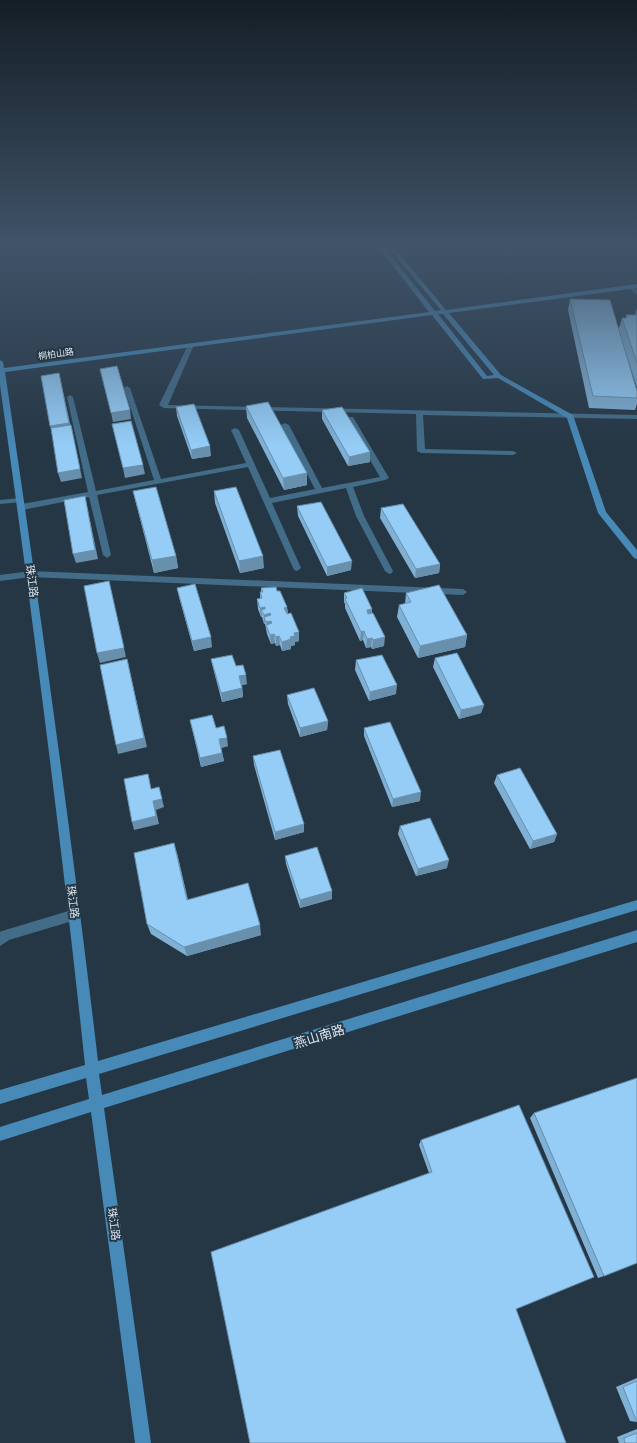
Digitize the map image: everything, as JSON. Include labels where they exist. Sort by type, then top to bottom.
[{"type":"street","name":"桐柏山路","points":[[0,367],[429,311]]},
{"type":"street","name":"桐柏山路","points":[[0,367],[190,345],[430,311]]},
{"type":"street","points":[[432,311],[485,378],[499,376]]},
{"type":"street","points":[[443,311],[499,376],[570,417],[602,513],[637,556]]},
{"type":"street","points":[[190,345],[163,405],[166,407],[570,417],[637,417]]},
{"type":"street","name":"珠江路","points":[[0,367],[31,574],[75,915],[92,1069],[98,1104],[143,1443]]},
{"type":"street","points":[[127,388],[158,481]]},
{"type":"street","points":[[70,397],[107,555]]},
{"type":"street","points":[[419,413],[421,451],[513,453]]},
{"type":"street","points":[[267,501],[385,478],[350,419]]},
{"type":"street","points":[[285,425],[320,490]]},
{"type":"street","points":[[235,430],[298,568]]},
{"type":"street","points":[[0,502],[21,503],[93,494],[251,464]]},
{"type":"street","points":[[349,485],[360,516],[390,571]]},
{"type":"street","points":[[0,578],[31,574],[463,592]]},
{"type":"street","points":[[0,1097],[637,905]]},
{"type":"street","points":[[0,940],[6,935],[75,915]]},
{"type":"street","name":"燕山南路","points":[[0,1134],[637,936]]},
{"type":"building","points":[[573,311],[613,311],[637,391],[637,398],[593,396]]},
{"type":"building","points":[[626,315],[637,315],[637,363],[622,318],[627,318]]},
{"type":"building","points":[[117,366],[130,410],[111,413],[100,369]]},
{"type":"building","points":[[59,373],[69,423],[50,426],[41,376]]},
{"type":"building","points":[[268,402],[307,473],[283,478],[246,406]]},
{"type":"building","points":[[194,404],[210,446],[191,450],[176,407]]},
{"type":"building","points":[[342,407],[370,452],[349,457],[322,410]]},
{"type":"building","points":[[131,421],[143,465],[123,468],[112,424]]},
{"type":"building","points":[[71,425],[80,469],[58,473],[51,428]]},
{"type":"building","points":[[156,487],[176,556],[152,560],[133,491]]},
{"type":"building","points":[[236,487],[263,556],[239,561],[214,491]]},
{"type":"building","points":[[85,496],[95,550],[73,554],[64,500]]},
{"type":"building","points":[[321,502],[352,561],[327,567],[297,506]]},
{"type":"building","points":[[403,504],[440,564],[416,569],[381,508]]},
{"type":"building","points":[[109,581],[124,648],[97,653],[84,586]]},
{"type":"building","points":[[195,584],[211,637],[192,641],[177,588]]},
{"type":"building","points":[[439,585],[467,635],[420,646],[399,605],[411,602],[406,593]]},
{"type":"building","points":[[276,587],[277,591],[280,591],[287,607],[284,608],[287,614],[291,613],[299,632],[294,633],[295,636],[290,637],[291,639],[282,642],[279,636],[276,637],[274,634],[270,635],[266,625],[272,623],[271,621],[266,622],[264,617],[271,615],[270,613],[264,615],[261,610],[265,609],[265,607],[260,608],[257,599],[262,598],[260,592],[263,592],[261,588]]},
{"type":"building","points":[[362,588],[372,609],[367,610],[368,614],[373,613],[385,637],[373,640],[372,638],[367,639],[364,631],[361,632],[345,599],[347,598],[344,593]]},
{"type":"building","points":[[457,653],[484,705],[461,710],[435,658]]},
{"type":"building","points":[[232,655],[236,666],[243,665],[246,675],[239,676],[242,688],[221,693],[211,659]]},
{"type":"building","points":[[382,655],[397,685],[370,692],[356,660]]},
{"type":"building","points":[[127,659],[144,738],[116,745],[100,665]]},
{"type":"building","points":[[314,688],[328,721],[300,728],[287,695]]},
{"type":"building","points":[[212,715],[216,728],[224,726],[227,738],[219,739],[222,753],[200,758],[190,720]]},
{"type":"building","points":[[390,722],[421,792],[393,799],[364,728]]},
{"type":"building","points":[[280,750],[304,824],[275,832],[253,756]]},
{"type":"building","points":[[520,768],[557,834],[533,841],[497,775]]},
{"type":"building","points":[[148,774],[151,789],[159,787],[162,799],[153,801],[156,816],[132,822],[124,779]]},
{"type":"building","points":[[430,818],[449,860],[418,869],[400,826]]},
{"type":"building","points":[[174,843],[187,900],[248,883],[260,925],[184,947],[147,924],[134,853]]},
{"type":"building","points":[[317,847],[332,891],[300,900],[285,856]]},
{"type":"building","points":[[637,1078],[637,1263],[604,1276],[534,1113]]},
{"type":"building","points":[[519,1105],[594,1277],[516,1309],[566,1443],[250,1443],[211,1252],[432,1172],[421,1140]]},
{"type":"building","points":[[637,1381],[637,1422],[623,1387]]},
{"type":"building","points":[[637,1433],[637,1443],[625,1443],[624,1438]]}]
